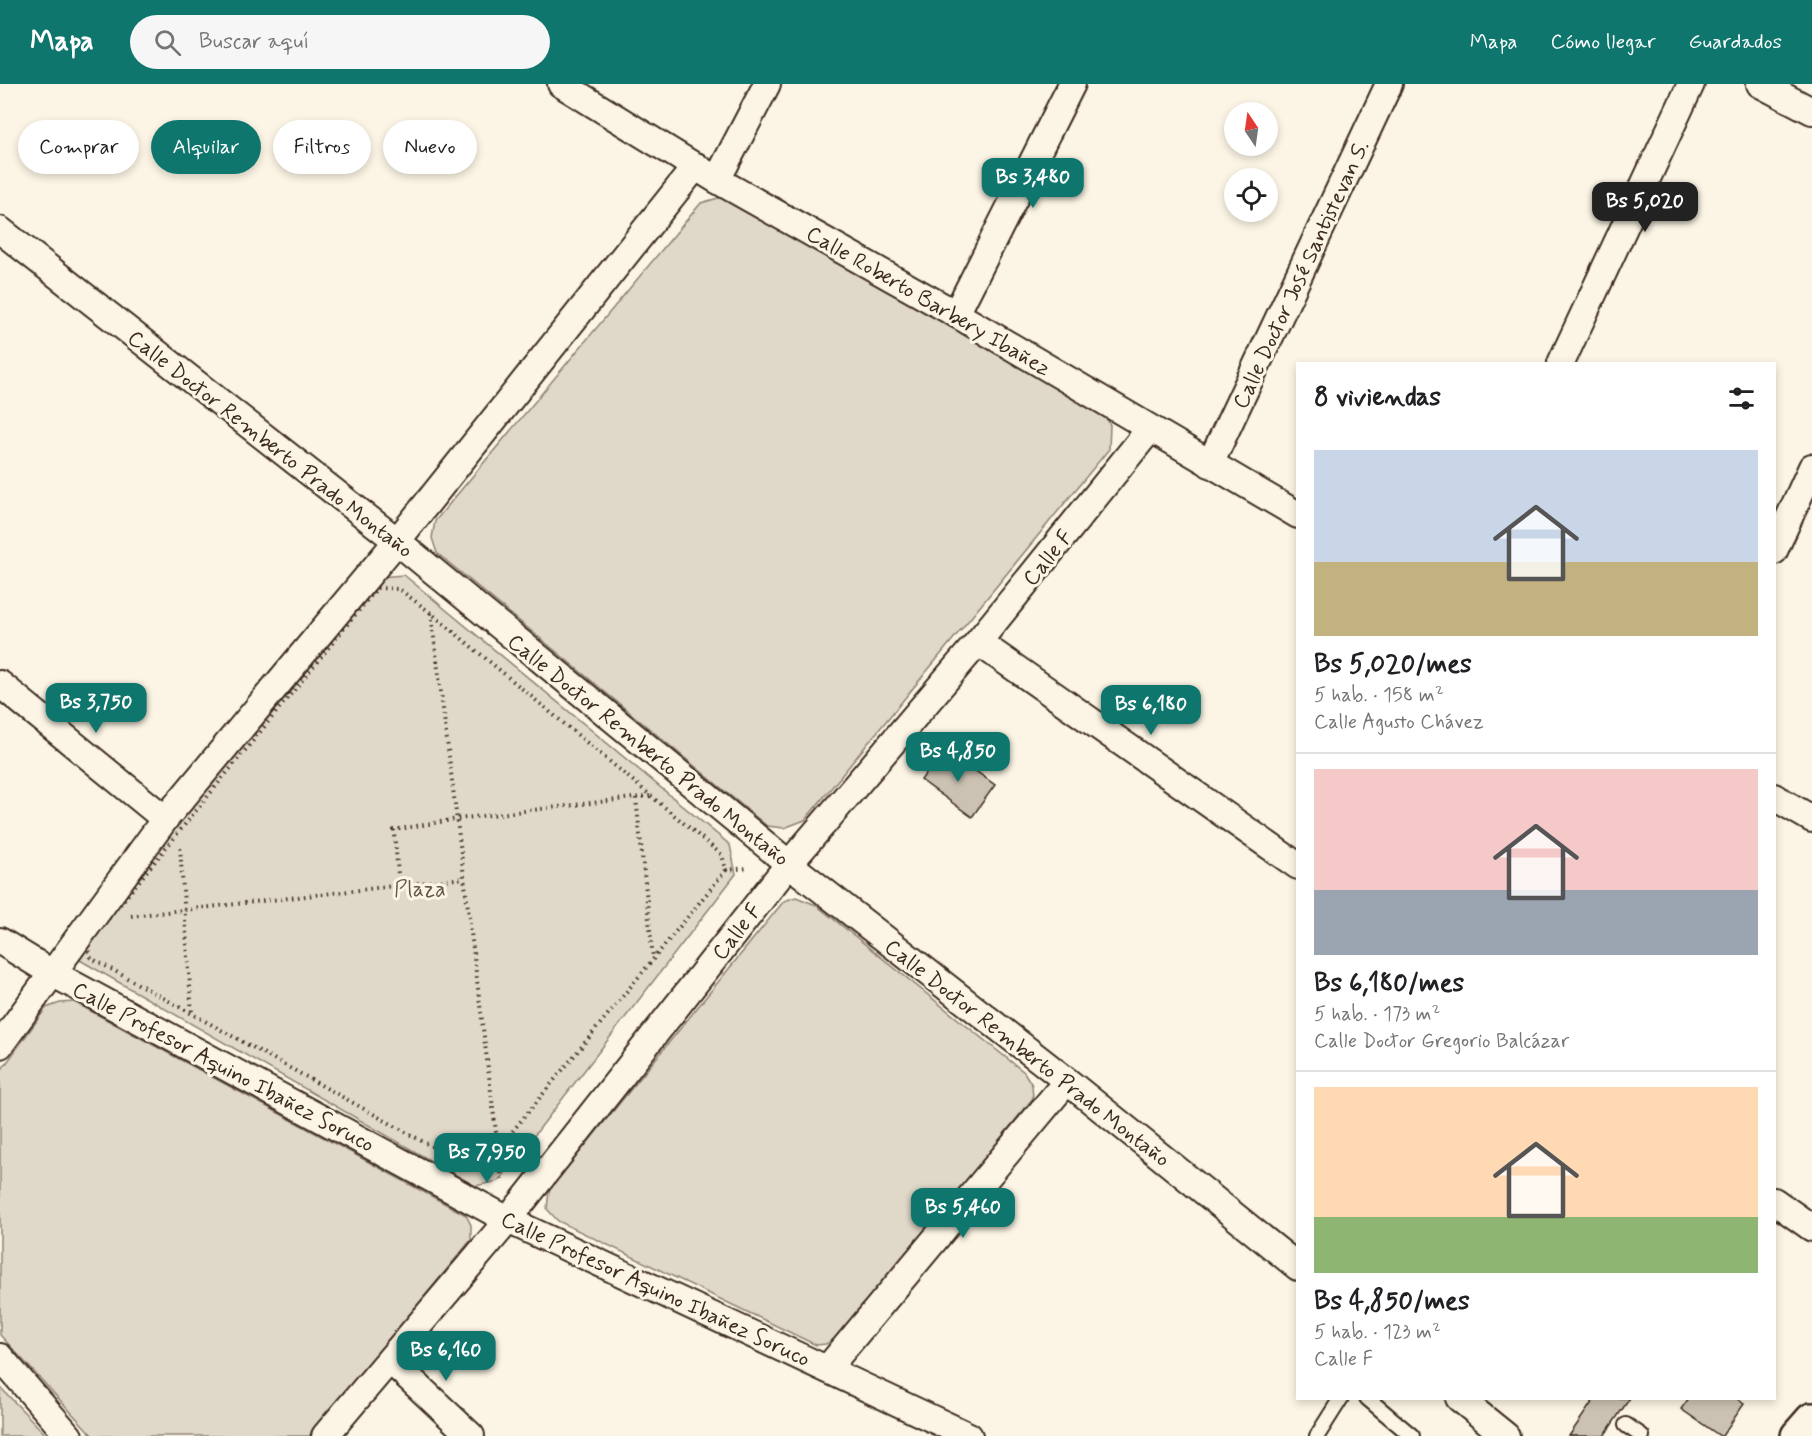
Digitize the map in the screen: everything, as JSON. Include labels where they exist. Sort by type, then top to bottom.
[{"type":"highway","points":[[1799,1436],[1812,1420]]},
{"type":"highway","points":[[1799,1436],[1812,1433]]},
{"type":"street","name":"Calle Roberto Barbery Ibañez","points":[[561,84],[717,180],[956,314],[1296,514]]},
{"type":"street","points":[[717,180],[767,84]]},
{"type":"street","points":[[956,314],[1072,84]]},
{"type":"street","name":"Calle Doctor José Santistevan S.","points":[[1210,464],[1389,84]]},
{"type":"street","points":[[1561,362],[1691,84]]},
{"type":"street","points":[[1760,84],[1812,111]]},
{"type":"street","points":[[0,1045],[52,973],[172,826],[696,166]]},
{"type":"street","name":"Calle Doctor Remberto Prado Montaño","points":[[0,230],[397,542],[789,864],[1067,1081],[1296,1265]]},
{"type":"street","name":"Calle F","points":[[325,1436],[508,1220],[789,864],[978,642],[1150,429]]},
{"type":"street","points":[[1776,547],[1812,467]]},
{"type":"street","points":[[978,642],[1296,865]]},
{"type":"street","points":[[0,684],[172,826]]},
{"type":"street","points":[[1776,798],[1812,819]]},
{"type":"street","name":"Calle Profesor Aquino Ibañez Soruco","points":[[0,941],[52,973],[508,1220],[969,1436]]},
{"type":"street","points":[[827,1369],[1067,1081]]},
{"type":"street","points":[[1776,1202],[1812,1228]]},
{"type":"street","points":[[0,1357],[69,1436]]},
{"type":"street","points":[[390,1360],[471,1436]]},
{"type":"street","points":[[1462,1400],[1506,1436]]},
{"type":"lane","points":[[1317,1436],[1340,1400]]},
{"type":"lane","points":[[1369,1400],[1412,1436]]},
{"type":"lane","points":[[1626,1425],[1642,1436]]},
{"type":"path","points":[[377,588],[399,588],[431,613],[722,855],[726,870],[498,1149],[460,1162],[92,958],[87,945],[109,918],[172,826],[377,588]]},
{"type":"path","points":[[431,613],[498,1149]]},
{"type":"path","points":[[399,885],[394,830],[457,819],[650,796]]},
{"type":"path","points":[[636,798],[653,958]]},
{"type":"path","points":[[172,826],[184,910],[192,1014]]},
{"type":"path","points":[[109,918],[464,878]]},
{"type":"green space","points":[[718,198],[731,198],[1100,405],[1110,425],[1109,449],[805,820],[784,828],[767,826],[437,553],[432,538],[435,521],[701,203]]},
{"type":"green space","name":"Plaza","points":[[404,575],[730,845],[736,874],[499,1181],[475,1186],[78,959],[77,943],[366,578]]},
{"type":"green space","points":[[796,897],[816,905],[1024,1072],[1032,1085],[1033,1098],[843,1334],[826,1344],[816,1345],[558,1221],[547,1209],[549,1190],[784,901]]},
{"type":"green space","points":[[74,1002],[466,1215],[471,1225],[471,1240],[309,1436],[93,1436],[0,1335],[0,1072],[46,1008],[60,1003]]},
{"type":"green space","points":[[0,1387],[47,1436],[0,1436]]},
{"type":"building","points":[[944,748],[995,785],[972,817],[921,780]]},
{"type":"building","points":[[1594,1400],[1629,1400],[1604,1436],[1569,1436]]},
{"type":"building","points":[[1688,1400],[1739,1400],[1744,1404],[1722,1436],[1681,1409]]}]
